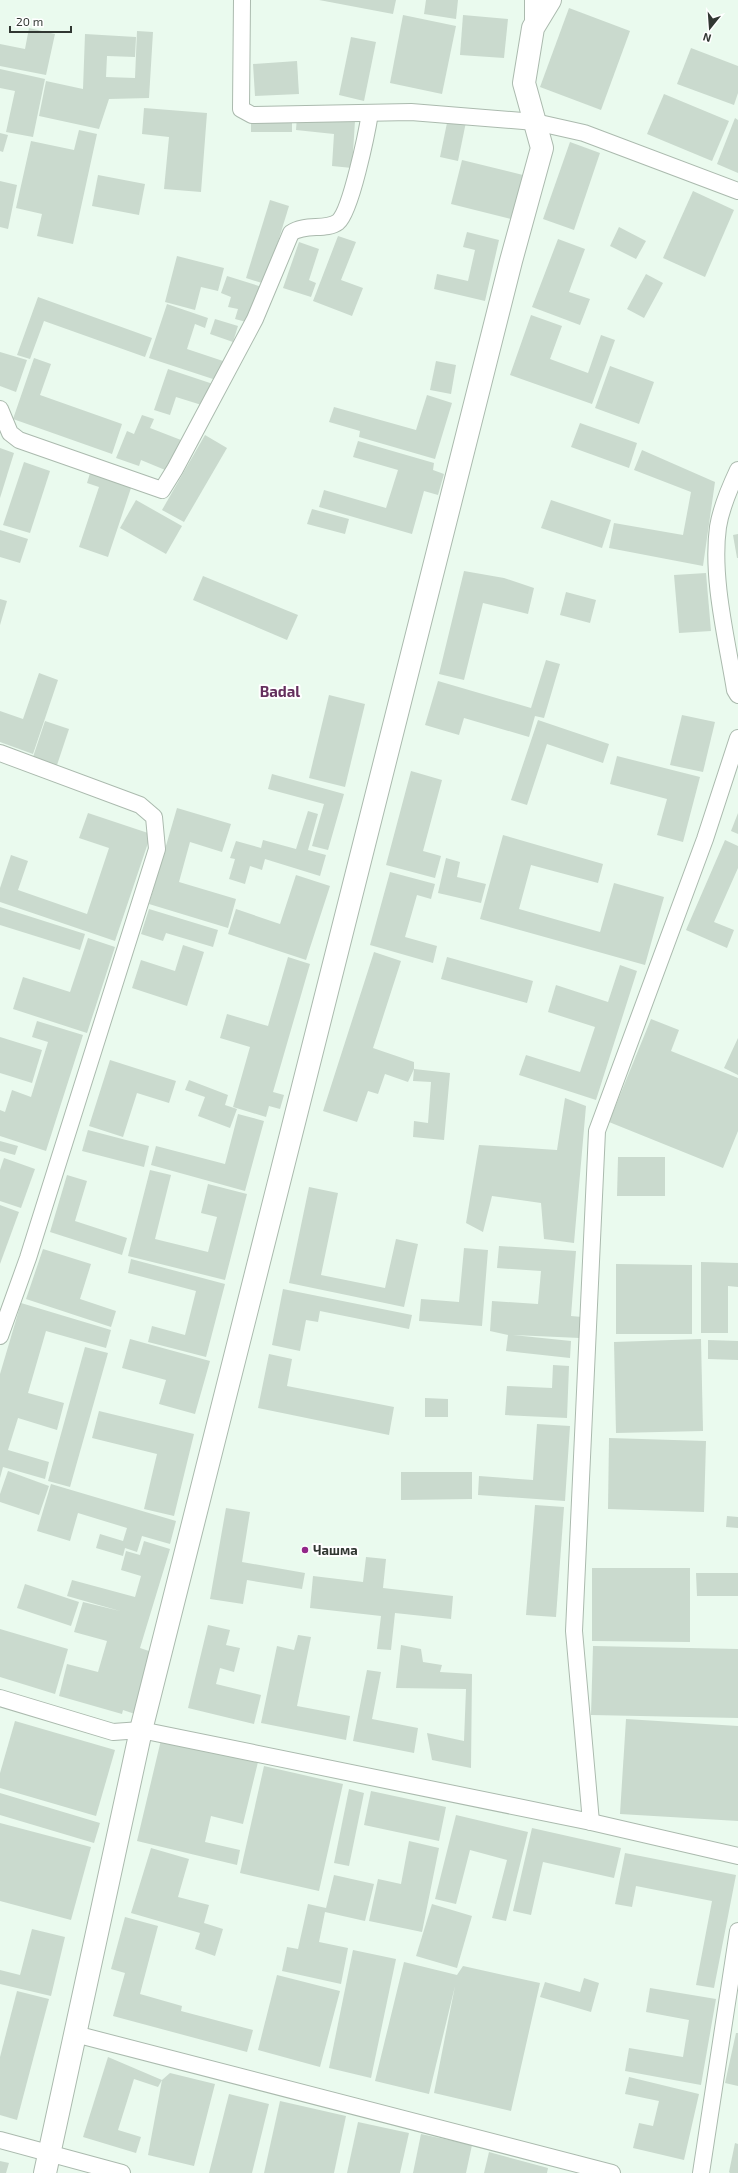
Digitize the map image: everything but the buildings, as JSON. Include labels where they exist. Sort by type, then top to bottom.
[{"type":"street","points":[[242,0],[241,109],[252,115],[410,112],[535,122],[584,133],[738,191]]},
{"type":"street","points":[[47,2163],[141,1730],[511,261],[542,148],[524,83],[533,28],[533,0]]},
{"type":"street","points":[[533,28],[550,0]]},
{"type":"street","points":[[0,408],[10,433],[19,440],[162,490],[175,470],[255,319],[291,233],[298,228],[330,225],[339,221],[345,210],[366,142],[370,113]]},
{"type":"street","points":[[738,470],[730,486],[718,526],[716,568],[735,690],[738,695]]},
{"type":"street","points":[[591,1822],[574,1631],[597,1130],[705,839],[738,738]]},
{"type":"street","points":[[0,753],[140,805],[154,818],[157,849],[28,1258],[0,1336]]},
{"type":"street","points":[[0,1698],[113,1732],[141,1730],[591,1822],[738,1856]]},
{"type":"street","points":[[701,2173],[738,1931]]},
{"type":"street","points":[[75,2034],[612,2173]]},
{"type":"street","points":[[0,2140],[47,2163],[122,2173]]},
{"type":"place","name":"Чашма","points":[[305,1550]]},
{"type":"district","name":"Badal","points":[[280,691]]}]
